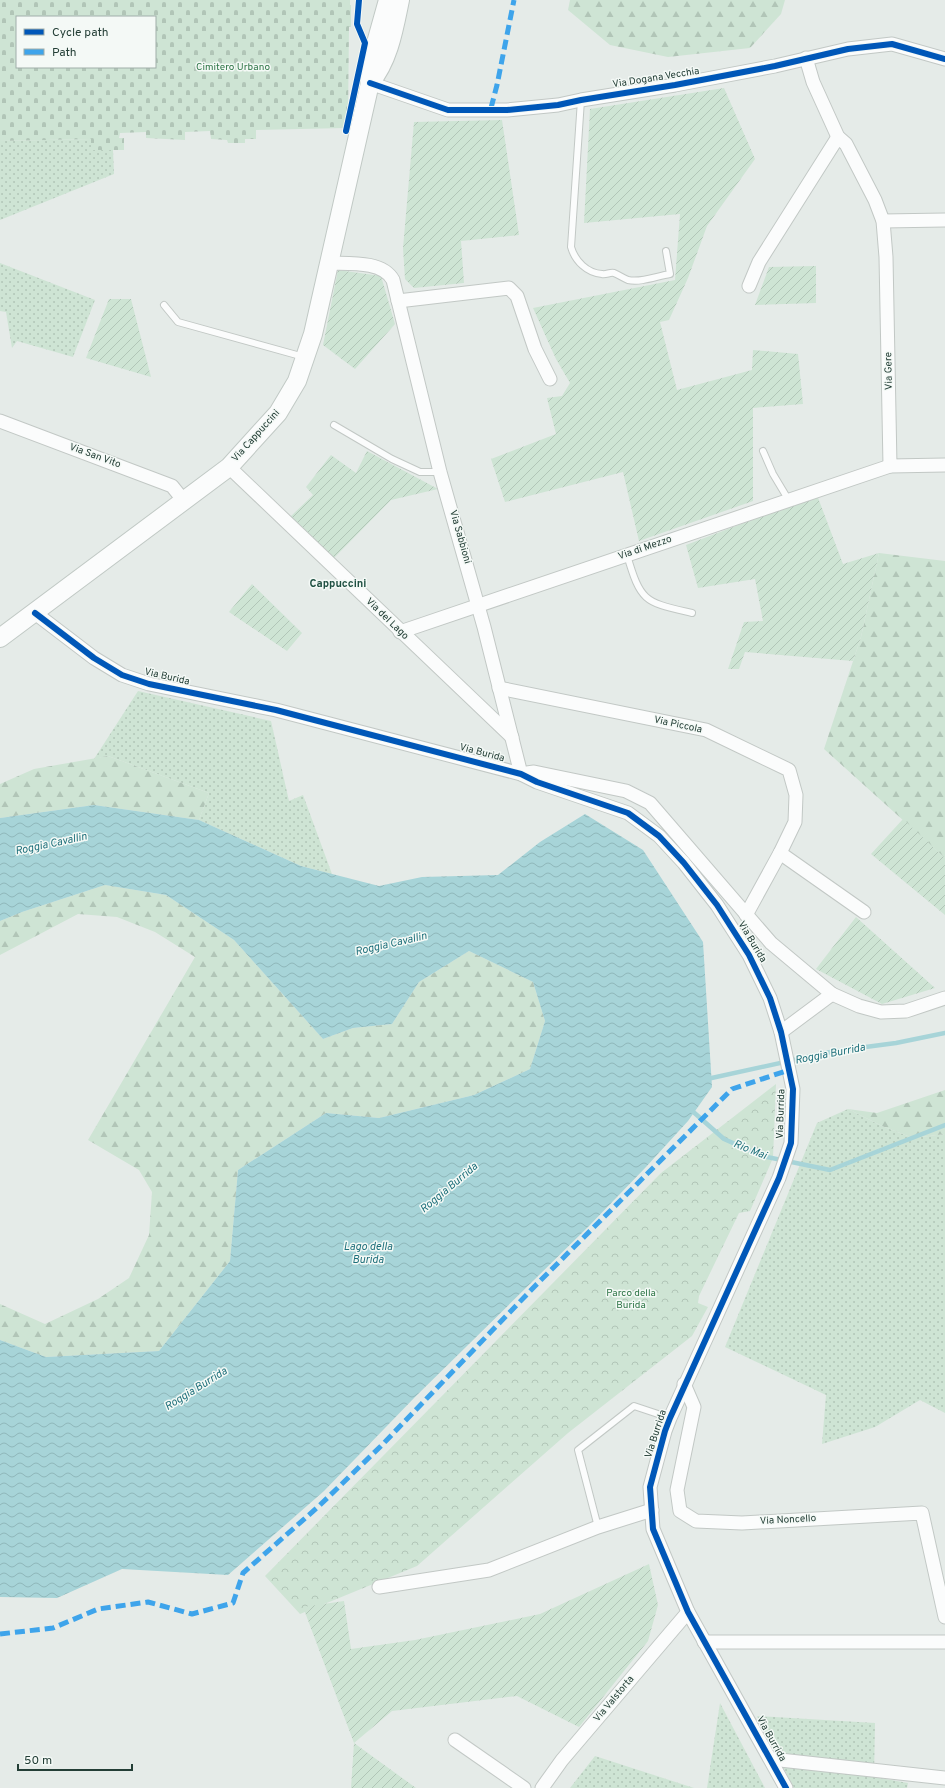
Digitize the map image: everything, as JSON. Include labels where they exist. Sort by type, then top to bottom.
[{"type":"main road","name":"Via Cappuccini","points":[[0,638],[229,467],[278,413],[297,381],[313,334],[370,83],[369,68],[388,0]]},
{"type":"main road","name":"Via Cappuccini","points":[[370,83],[379,72],[388,47],[400,0]]},
{"type":"street","name":"Via Dogana Vecchia","points":[[370,83],[448,110],[507,110],[558,105],[581,100],[675,86],[775,66],[848,49],[892,44],[945,59]]},
{"type":"street","name":"Via Gere","points":[[806,58],[813,82],[838,137],[846,144],[875,200],[883,221],[886,257],[890,466]]},
{"type":"street","points":[[749,286],[760,262],[838,137]]},
{"type":"street","points":[[883,221],[945,220]]},
{"type":"street","name":"Via Sabbioni","points":[[328,263],[368,266],[383,270],[392,280],[440,472],[478,606],[512,737],[517,764],[521,774]]},
{"type":"street","points":[[398,301],[509,288],[517,296],[535,349],[550,379]]},
{"type":"street","name":"Via San Vito","points":[[0,421],[172,486],[184,501]]},
{"type":"street","points":[[890,466],[945,465]]},
{"type":"street","name":"Via di Mezzo","points":[[400,632],[788,499],[890,466]]},
{"type":"street","name":"Via del Lago","points":[[229,467],[400,632],[512,737]]},
{"type":"street","name":"Via Burida","points":[[35,613],[94,658],[122,676],[142,682],[276,710],[521,774],[537,782],[628,813],[659,836],[684,862],[712,899],[749,955],[770,998],[781,1032],[791,1077]]},
{"type":"street","name":"Via Piccola","points":[[499,688],[706,730],[789,770],[796,795],[795,822],[746,915]]},
{"type":"street","points":[[521,774],[534,772],[626,791],[650,803],[771,943],[832,994],[859,1006],[881,1012],[906,1011],[945,998]]},
{"type":"street","points":[[780,853],[864,912]]},
{"type":"street","points":[[781,1032],[832,994]]},
{"type":"street","name":"Via Burrida","points":[[786,1788],[688,1612],[654,1529],[650,1487],[670,1418],[684,1384],[751,1241],[791,1143],[793,1089],[791,1077]]},
{"type":"street","name":"Via Noncello","points":[[684,1384],[694,1407],[677,1490],[680,1511],[696,1521],[742,1523],[922,1513],[945,1617]]},
{"type":"street","points":[[380,1587],[489,1570],[598,1527],[652,1510]]},
{"type":"street","name":"Via Valstorta","points":[[542,1788],[562,1760],[688,1612]]},
{"type":"street","points":[[704,1642],[945,1642]]},
{"type":"street","points":[[455,1740],[524,1788]]},
{"type":"street","name":"Via Burrida","points":[[771,1759],[945,1778]]},
{"type":"lane","points":[[581,100],[571,247],[574,255],[582,266],[594,273],[604,275],[612,272],[628,280],[636,281],[670,274],[666,251]]},
{"type":"lane","points":[[164,305],[178,322],[305,358]]},
{"type":"lane","points":[[334,425],[392,459],[420,472],[440,472]]},
{"type":"lane","points":[[763,451],[773,474],[788,499]]},
{"type":"lane","points":[[627,555],[635,582],[643,596],[658,605],[692,613]]},
{"type":"lane","points":[[598,1527],[578,1450],[634,1406],[670,1418]]},
{"type":"green space","name":"Cimitero Urbano","points":[[0,0],[350,0],[351,27],[349,27],[348,118],[345,119],[345,128],[256,130],[256,139],[245,139],[245,143],[228,143],[227,140],[211,139],[210,131],[185,132],[185,140],[146,138],[146,132],[120,133],[119,138],[124,138],[124,150],[91,150],[91,139],[0,141]]},
{"type":"green space","points":[[570,0],[785,0],[781,14],[750,48],[668,57],[610,45],[568,10]]},
{"type":"green space","points":[[724,88],[755,159],[707,226],[688,278],[669,320],[660,322],[677,390],[752,370],[753,350],[798,354],[803,404],[753,408],[753,501],[639,541],[623,472],[505,502],[491,459],[556,434],[547,398],[562,396],[570,383],[556,359],[533,308],[675,280],[680,214],[584,223],[590,109]]},
{"type":"green space","points":[[502,120],[519,235],[461,241],[464,283],[414,288],[405,279],[403,248],[414,122]]},
{"type":"green space","points":[[91,139],[92,150],[113,150],[114,174],[0,220],[0,141]]},
{"type":"green space","points":[[0,263],[95,300],[73,357],[17,341],[12,348],[6,312],[0,311]]},
{"type":"green space","points":[[816,266],[816,303],[755,305],[769,267]]},
{"type":"green space","points":[[338,270],[381,276],[395,324],[355,369],[323,345]]},
{"type":"green space","points":[[109,299],[131,299],[151,377],[86,358]]},
{"type":"green space","points":[[367,451],[438,489],[391,500],[333,559],[289,518],[313,495],[306,487],[331,455],[356,473]]},
{"type":"green space","points":[[817,495],[843,564],[879,553],[861,637],[853,661],[745,652],[739,669],[728,669],[744,622],[763,621],[755,579],[698,588],[686,545]]},
{"type":"green space","points":[[879,553],[945,561],[945,858],[824,749],[861,637]]},
{"type":"green space","points":[[252,584],[302,633],[287,651],[229,612]]},
{"type":"green space","points":[[138,691],[271,721],[289,801],[303,795],[332,874],[301,866],[199,820],[209,793],[108,756],[94,759]]},
{"type":"green space","points":[[108,756],[209,793],[199,820],[94,805],[0,818],[0,784],[34,769]]},
{"type":"green space","points":[[903,819],[945,858],[945,915],[871,854]]},
{"type":"green space","points":[[105,885],[166,895],[234,940],[323,1039],[353,1028],[392,1024],[419,982],[469,951],[533,982],[545,1021],[530,1069],[474,1095],[379,1118],[326,1113],[238,1170],[230,1261],[159,1351],[46,1357],[0,1340],[0,1304],[45,1324],[98,1299],[129,1278],[149,1235],[152,1192],[139,1170],[88,1140],[195,957],[155,932],[117,917],[78,914],[0,955],[0,921],[22,912]]},
{"type":"green space","points":[[856,917],[935,988],[882,1004],[816,969]]},
{"type":"green space","name":"Parco della Burida","points":[[776,1084],[773,1158],[750,1211],[739,1213],[699,1296],[698,1303],[708,1307],[692,1336],[568,1433],[417,1566],[300,1614],[265,1576],[661,1173]]},
{"type":"green space","points":[[945,1090],[945,1134],[913,1138],[882,1126],[848,1109],[877,1113]]},
{"type":"green space","points":[[848,1109],[882,1126],[913,1138],[945,1134],[945,1413],[920,1400],[875,1427],[822,1444],[826,1395],[725,1347],[817,1123]]},
{"type":"green space","points":[[649,1564],[658,1605],[648,1641],[579,1727],[517,1696],[392,1711],[354,1743],[303,1607],[344,1601],[351,1649],[415,1640],[540,1614]]},
{"type":"green space","points":[[720,1703],[765,1788],[707,1788]]},
{"type":"green space","points":[[757,1716],[875,1723],[874,1777],[908,1783],[907,1788],[794,1788]]},
{"type":"green space","points":[[354,1743],[416,1788],[351,1788]]},
{"type":"green space","points":[[595,1756],[694,1788],[570,1788]]},
{"type":"water","name":"Lago della Burida","points":[[94,805],[199,820],[301,866],[379,886],[422,877],[498,875],[540,842],[585,814],[643,850],[703,942],[712,1087],[688,1121],[589,1226],[415,1397],[324,1491],[228,1575],[122,1569],[57,1598],[0,1597],[0,1340],[46,1357],[159,1351],[230,1261],[238,1170],[326,1113],[379,1118],[474,1095],[530,1069],[545,1021],[533,982],[469,951],[419,982],[392,1024],[353,1028],[323,1039],[234,940],[166,895],[105,885],[22,912],[0,921],[0,818]]},
{"type":"waterway","name":"Roggia Burrida","points":[[707,1079],[835,1051],[896,1043],[945,1033]]},
{"type":"waterway","name":"Rio Mai","points":[[690,1109],[724,1139],[762,1156],[830,1170],[945,1125]]},
{"type":"marked path","points":[[491,108],[514,0]]},
{"type":"marked path","points":[[0,1634],[53,1628],[98,1609],[148,1602],[192,1614],[233,1603],[243,1573],[319,1506],[381,1446],[535,1286],[732,1089],[789,1070]]},
{"type":"cycle path","points":[[346,131],[365,43],[357,24],[359,0]]},
{"type":"cycle path","points":[[370,83],[448,110],[507,110],[558,105],[675,85],[775,66],[848,49],[892,44],[945,59]]},
{"type":"cycle path","points":[[35,613],[94,658],[122,675],[149,684],[276,710],[521,774],[537,782],[628,813],[659,836],[684,863],[717,905],[749,955],[770,998],[781,1032],[793,1089],[791,1143],[779,1178],[670,1418],[650,1487],[653,1529],[688,1612],[786,1788]]},
{"type":"district","name":"Cappuccini","points":[[338,584]]},
{"type":"water label","name":"Roggia Cavallin","points":[[51,844]]},
{"type":"water label","name":"Roggia Cavallin","points":[[391,944]]}]
